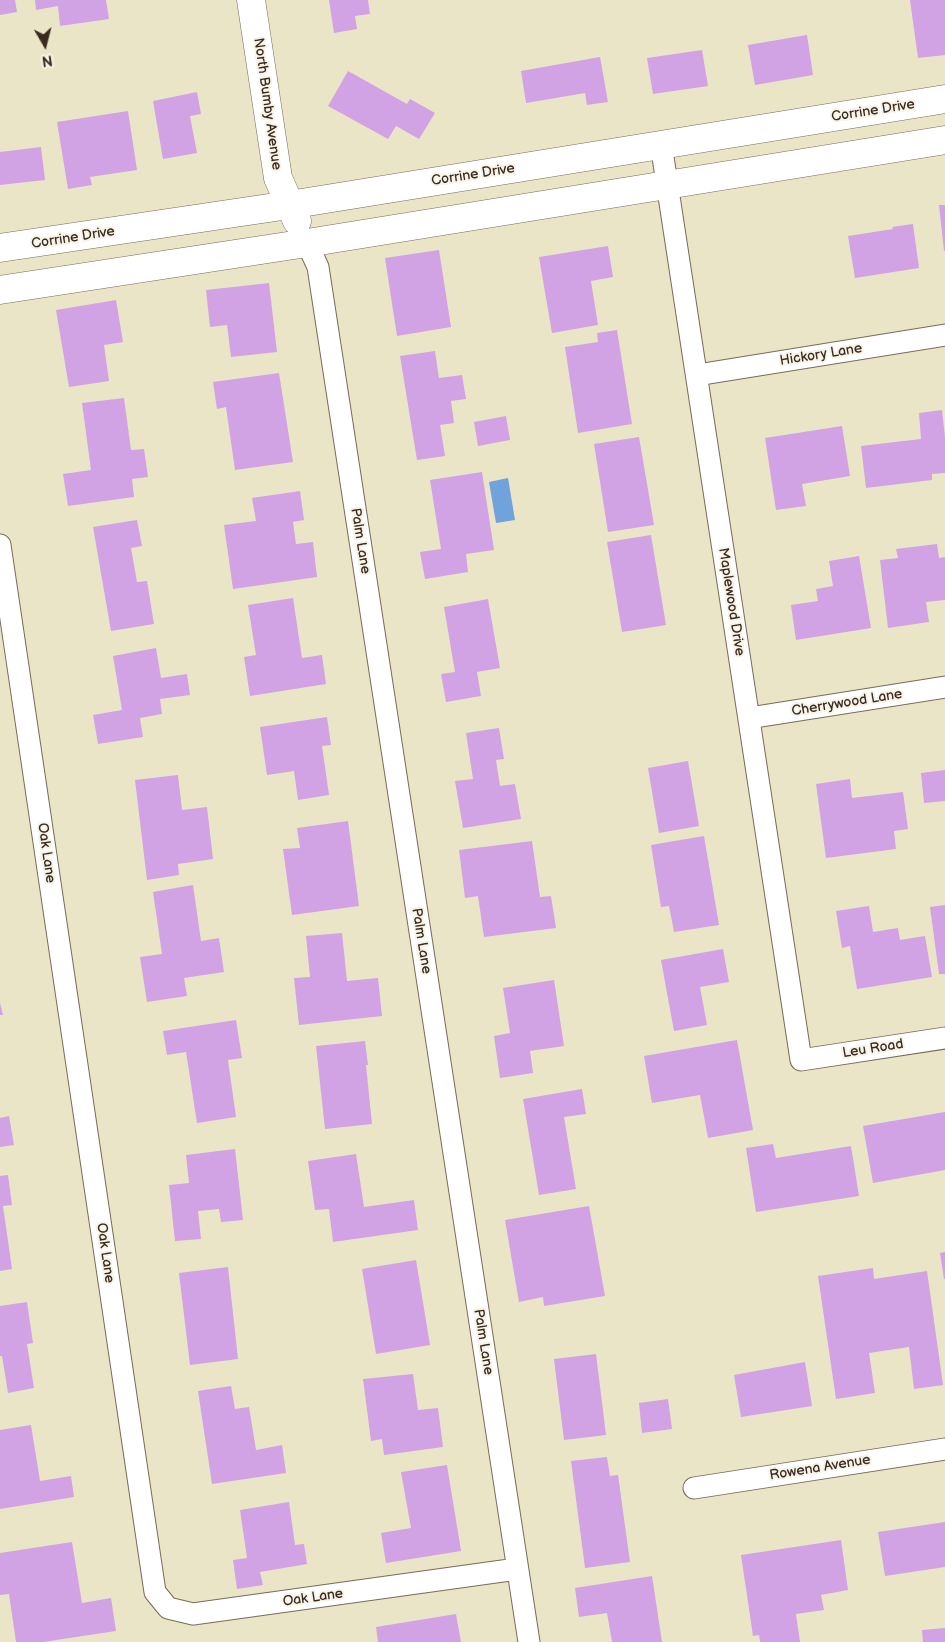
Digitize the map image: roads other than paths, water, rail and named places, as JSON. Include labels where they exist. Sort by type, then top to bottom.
[{"type":"street","name":"North Bumby Avenue","points":[[251,0],[278,178],[307,243]]},
{"type":"street","name":"Corrine Drive","points":[[0,248],[289,205],[945,99]]},
{"type":"street","points":[[0,290],[307,243],[945,140]]},
{"type":"street","name":"Maplewood Drive","points":[[661,144],[801,1060]]},
{"type":"street","name":"Palm Lane","points":[[307,243],[318,267],[529,1642]]},
{"type":"street","name":"Hickory Lane","points":[[697,375],[945,335]]},
{"type":"street","name":"Oak Lane","points":[[0,545],[155,1592],[168,1608],[193,1614],[517,1569]]},
{"type":"street","name":"Cherrywood Lane","points":[[749,718],[945,687]]},
{"type":"street","name":"Leu Road","points":[[801,1060],[945,1038]]},
{"type":"street","name":"Rowena Avenue","points":[[694,1488],[945,1449]]},
{"type":"water","points":[[508,478],[515,520],[496,523],[489,482]]}]
